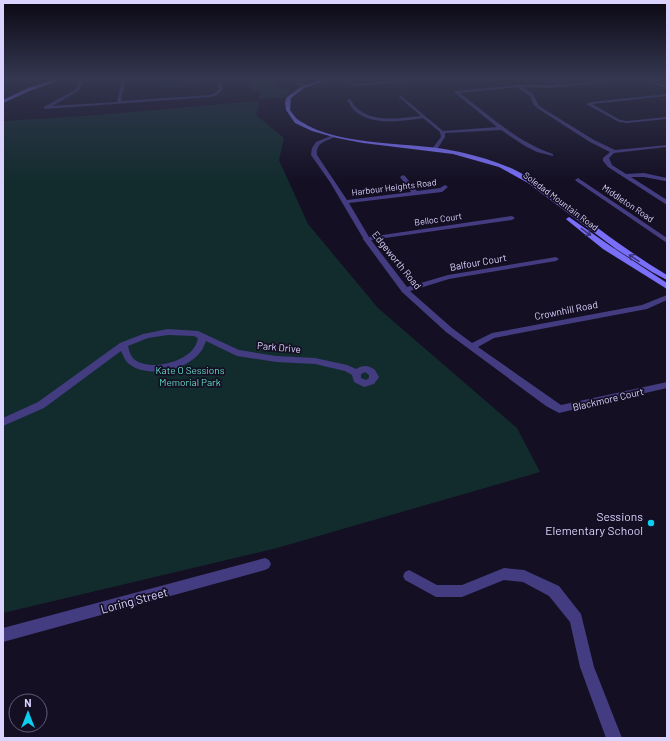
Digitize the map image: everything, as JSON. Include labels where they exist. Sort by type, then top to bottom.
[{"type":"main road","name":"Soledad Mountain Road","points":[[289,113],[310,128],[333,136],[453,152],[495,164],[516,173],[536,186],[615,245],[667,278]]},
{"type":"main road","points":[[295,113],[306,122],[333,136]]},
{"type":"main road","name":"Soledad Mountain Road","points":[[434,150],[490,167],[516,180],[606,247],[667,287]]},
{"type":"street","points":[[361,113],[368,116],[389,120],[424,117]]},
{"type":"street","points":[[419,113],[442,132],[503,128]]},
{"type":"street","points":[[483,113],[526,145],[551,155]]},
{"type":"street","points":[[545,113],[592,141],[615,152]]},
{"type":"street","points":[[603,113],[615,119],[627,122],[667,118]]},
{"type":"street","points":[[434,150],[443,137],[442,132]]},
{"type":"street","name":"Edgeworth Road","points":[[333,136],[318,143],[314,148],[314,155],[333,182],[366,239],[405,290],[449,330],[549,403]]},
{"type":"street","points":[[667,146],[615,152],[609,154],[606,158],[606,161],[610,166],[667,203]]},
{"type":"street","points":[[625,176],[644,174],[666,178],[667,186]]},
{"type":"street","points":[[403,177],[415,193]]},
{"type":"street","name":"Middleton Road","points":[[578,180],[667,241]]},
{"type":"street","name":"Harbour Heights Road","points":[[344,202],[442,190],[445,187]]},
{"type":"street","name":"Belloc Court","points":[[366,239],[512,218]]},
{"type":"street","name":"Balfour Court","points":[[405,290],[448,277],[556,259]]},
{"type":"street","name":"Crownhill Road","points":[[471,347],[492,336],[644,307],[667,297]]},
{"type":"street","name":"Park Drive","points":[[3,422],[41,405],[123,345],[146,336],[168,332],[186,332],[203,337],[237,353],[276,359],[315,361],[347,368],[356,373]]},
{"type":"street","points":[[123,345],[129,360],[134,364],[147,367],[168,367],[181,362],[195,353],[203,337]]},
{"type":"street","name":"Blackmore Court","points":[[549,403],[556,408],[564,410],[667,385]]},
{"type":"street","name":"Loring Street","points":[[3,635],[265,564]]},
{"type":"street","points":[[409,576],[436,591],[462,591],[504,574],[524,576],[554,591],[576,619],[587,667],[614,738]]},
{"type":"green space","name":"Kate O Sessions Memorial Park","points":[[126,113],[257,113],[256,115],[284,138],[279,160],[308,224],[378,308],[517,428],[540,472],[277,548],[3,613],[3,121]]},
{"type":"place","name":"Sessions Elementary School","points":[[651,523]]}]
